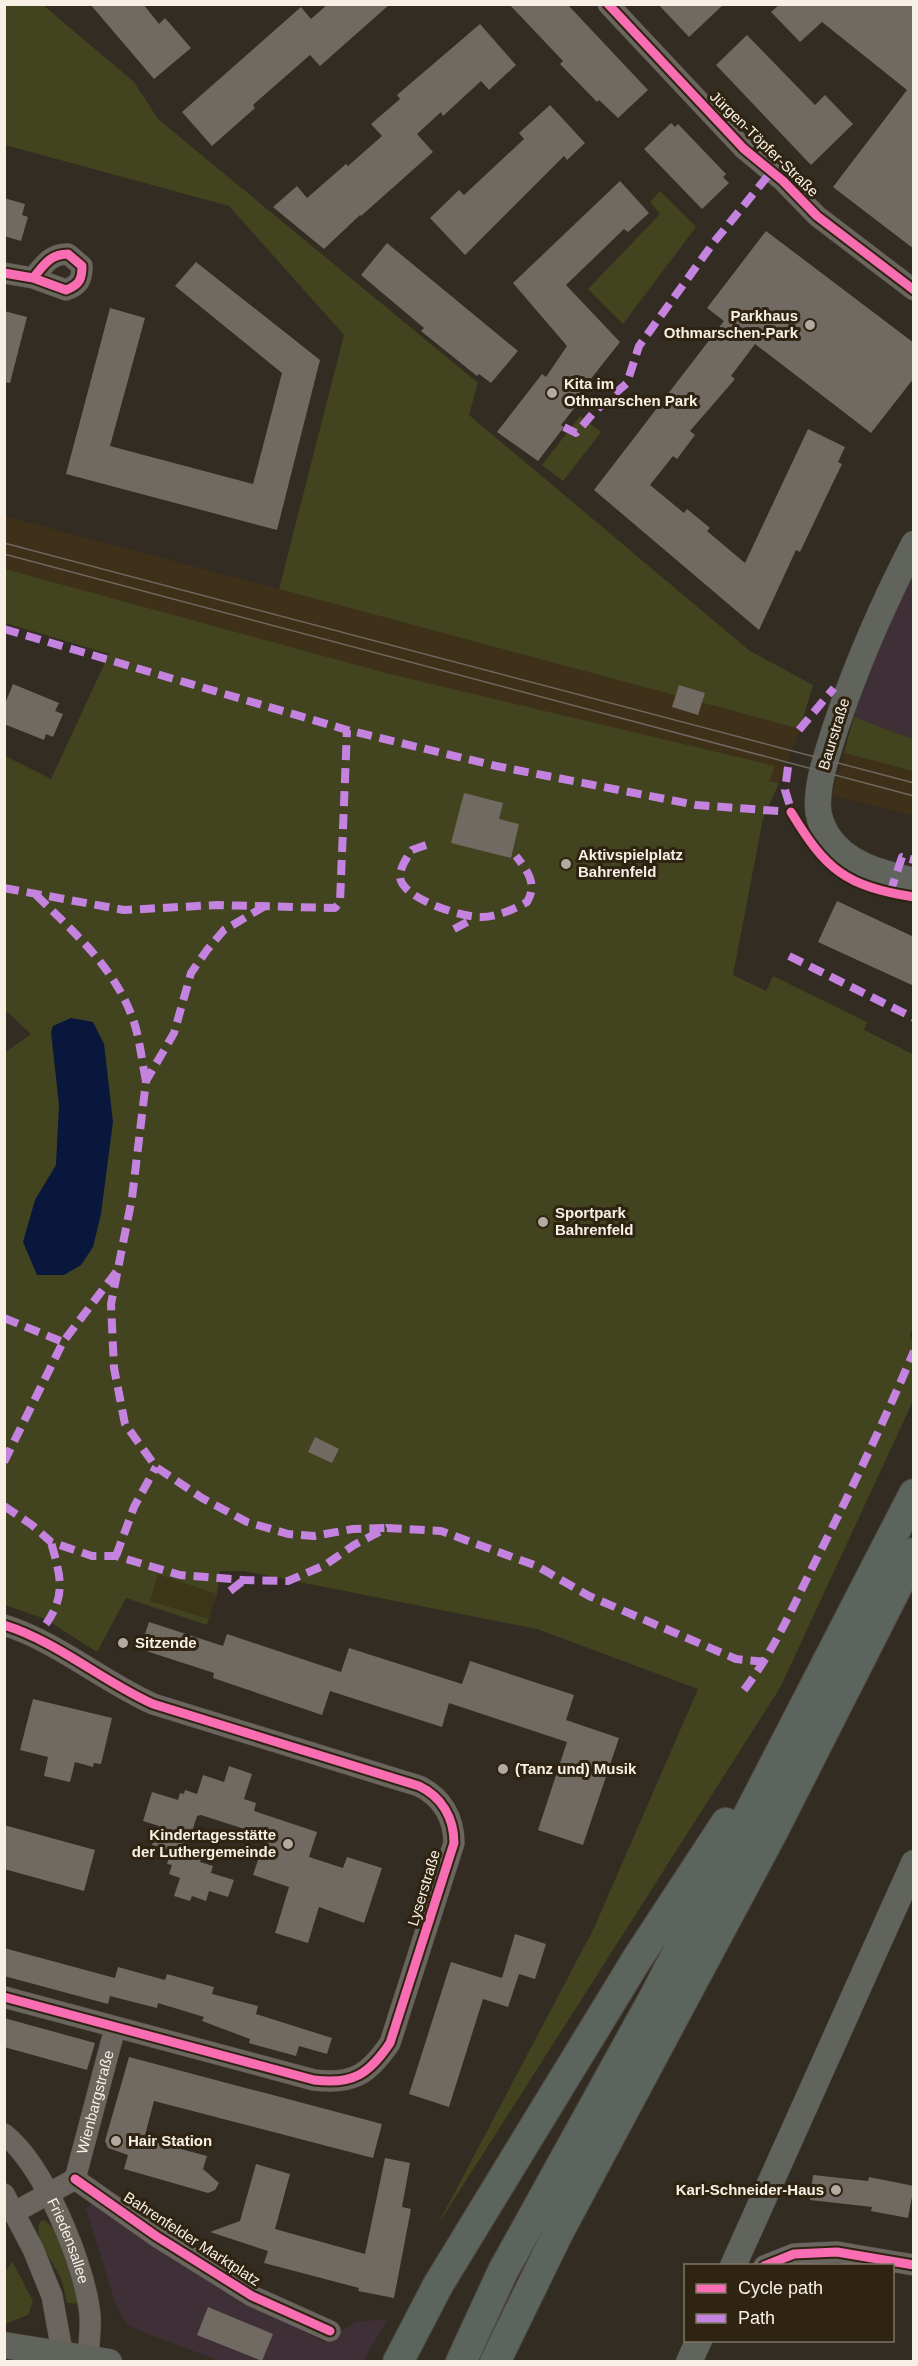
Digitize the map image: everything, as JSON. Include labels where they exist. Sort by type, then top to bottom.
[{"type":"highway","points":[[461,2361],[503,2271],[655,1996],[816,1688],[914,1494]]},
{"type":"highway","points":[[495,2361],[558,2233],[766,1843],[914,1553]]},
{"type":"highway","points":[[398,2361],[410,2334],[637,1959],[816,1688]]},
{"type":"highway","points":[[385,2361],[410,2334]]},
{"type":"main road","name":"Baurstraße","points":[[914,544],[894,582],[848,688],[820,778],[818,804],[826,834],[845,855],[862,865],[914,880]]},
{"type":"main road","points":[[733,2264],[911,1869]]},
{"type":"main road","points":[[689,2361],[698,2342]]},
{"type":"main road","points":[[4,2345],[82,2359]]},
{"type":"street","name":"Jürgen-Töpfer-Straße","points":[[608,4],[744,149],[817,216],[914,291]]},
{"type":"street","points":[[4,273],[33,278]]},
{"type":"street","name":"Lyserstraße","points":[[4,1625],[39,1638],[122,1690],[153,1704],[419,1786],[429,1791],[444,1806],[452,1827],[454,1843],[390,2043],[376,2064],[358,2076],[329,2082],[314,2080],[4,1997]]},
{"type":"street","name":"Wienbargstraße","points":[[75,2179],[116,2028]]},
{"type":"street","name":"Friedensallee","points":[[4,2134],[26,2157],[49,2194],[81,2273],[90,2316],[82,2359]]},
{"type":"street","points":[[75,2179],[49,2194],[10,2203],[82,2359]]},
{"type":"street","name":"Bahrenfelder Marktplatz","points":[[75,2179],[156,2236],[252,2296],[330,2331]]},
{"type":"street","points":[[766,2264],[794,2253],[837,2252],[914,2265]]},
{"type":"shaded area","points":[[4,5],[43,5],[134,82],[158,119],[478,383],[469,415],[750,651],[813,685],[800,729],[279,589],[344,335],[229,206],[5,145]]},
{"type":"shaded area","points":[[660,191],[696,227],[623,324],[588,289],[660,214],[650,202]]},
{"type":"shaded area","points":[[580,416],[601,432],[563,481],[542,465]]},
{"type":"shaded area","points":[[4,516],[800,729],[779,783],[5,586]]},
{"type":"shaded area","points":[[913,564],[913,739],[854,717],[860,694]]},
{"type":"shaded area","points":[[5,569],[386,673],[775,766],[769,781],[779,783],[763,819],[733,975],[766,991],[773,976],[867,1022],[864,1030],[913,1054],[914,1326],[910,1334],[914,1345],[913,1401],[780,1688],[437,2226],[594,1928],[698,1689],[537,1629],[244,1571],[220,1571],[217,1594],[207,1625],[126,1598],[97,1652],[45,1619],[5,1605],[4,1053],[31,1034],[5,1010],[5,756],[51,779],[109,654],[5,623]]},
{"type":"shaded area","points":[[854,717],[913,739],[913,771],[844,753]]},
{"type":"shaded area","points":[[844,753],[913,771],[913,815],[831,796]]},
{"type":"shaded area","points":[[95,2202],[217,2287],[324,2342],[355,2322],[388,2319],[363,2361],[220,2361],[145,2333],[129,2326],[116,2306],[86,2208]]},
{"type":"shaded area","points":[[45,2220],[56,2232],[79,2304],[67,2303],[61,2279],[45,2251],[39,2228],[40,2221]]},
{"type":"shaded area","points":[[12,2261],[33,2301],[28,2315],[5,2324],[5,2273]]},
{"type":"sand","points":[[158,1574],[217,1594],[209,1619],[150,1601]]},
{"type":"water","points":[[71,1018],[93,1022],[104,1044],[113,1122],[101,1214],[93,1247],[81,1265],[64,1275],[37,1275],[23,1242],[35,1200],[56,1165],[59,1105],[51,1032],[53,1026]]},
{"type":"building","points":[[90,4],[143,4],[159,24],[165,18],[191,48],[154,79]]},
{"type":"building","points":[[328,4],[390,4],[320,66],[310,55],[253,105],[255,108],[212,146],[182,112],[301,7],[311,19]]},
{"type":"building","points":[[509,4],[567,4],[648,90],[618,118],[599,100],[597,102],[560,64],[563,61]]},
{"type":"building","points":[[658,4],[724,4],[689,37]]},
{"type":"building","points":[[780,4],[914,4],[914,249],[833,187],[907,90],[822,22],[800,42],[771,12]]},
{"type":"building","points":[[480,24],[516,65],[489,90],[481,81],[443,116],[441,112],[417,134],[433,152],[324,249],[273,207],[297,186],[307,198],[382,136],[371,124],[400,99],[397,95]]},
{"type":"building","points":[[747,35],[815,105],[825,95],[853,124],[811,165],[716,65]]},
{"type":"building","points":[[550,105],[585,143],[567,160],[564,156],[465,255],[430,218],[459,190],[464,195],[524,139],[519,133]]},
{"type":"building","points":[[671,123],[675,127],[678,124],[726,174],[723,177],[729,183],[702,209],[644,149]]},
{"type":"building","points":[[620,181],[649,213],[628,232],[624,229],[566,285],[620,342],[575,399],[579,402],[561,425],[564,427],[538,461],[497,432],[542,374],[546,377],[567,346],[513,283]]},
{"type":"building","points":[[4,198],[25,204],[22,215],[28,217],[21,241],[4,236]]},
{"type":"building","points":[[766,231],[914,343],[914,378],[871,433],[755,344],[731,376],[735,379],[690,431],[695,435],[677,459],[673,456],[650,485],[684,513],[687,509],[710,528],[707,531],[745,563],[808,429],[845,447],[838,462],[842,464],[800,552],[796,550],[759,630],[594,490],[724,321],[707,308]]},
{"type":"building","points":[[387,243],[518,351],[491,383],[479,374],[477,376],[421,331],[424,328],[361,275]]},
{"type":"building","points":[[196,262],[320,360],[277,530],[66,474],[110,308],[145,318],[110,446],[253,484],[282,373],[175,286]]},
{"type":"building","points":[[4,311],[27,317],[10,383],[4,382]]},
{"type":"building","points":[[13,684],[59,703],[55,711],[63,714],[53,737],[46,734],[44,740],[4,724],[4,706]]},
{"type":"building","points":[[679,685],[705,693],[698,715],[672,707]]},
{"type":"building","points":[[464,793],[503,803],[499,819],[519,824],[511,858],[451,843]]},
{"type":"building","points":[[837,901],[914,937],[914,986],[818,942]]},
{"type":"building","points":[[315,1437],[339,1449],[332,1463],[308,1452]]},
{"type":"building","points":[[149,1622],[223,1646],[227,1634],[341,1672],[349,1648],[462,1684],[470,1661],[574,1695],[566,1720],[619,1738],[583,1845],[538,1830],[567,1742],[449,1703],[442,1727],[330,1691],[322,1715],[213,1678],[214,1673],[140,1649]]},
{"type":"building","points":[[33,1699],[112,1718],[101,1764],[94,1763],[93,1767],[75,1762],[70,1782],[44,1776],[48,1757],[20,1750]]},
{"type":"building","points":[[229,1766],[252,1774],[244,1799],[256,1803],[254,1811],[317,1832],[309,1857],[343,1868],[347,1857],[382,1868],[364,1923],[319,1907],[308,1943],[275,1933],[289,1887],[253,1875],[266,1836],[201,1815],[197,1816],[186,1850],[202,1855],[200,1862],[213,1866],[211,1873],[234,1880],[228,1897],[209,1891],[206,1901],[192,1896],[190,1901],[174,1896],[180,1878],[169,1874],[172,1865],[167,1864],[171,1851],[152,1845],[159,1826],[143,1821],[152,1792],[178,1800],[180,1793],[184,1794],[185,1790],[197,1794],[203,1775],[224,1782]]},
{"type":"building","points":[[4,1825],[95,1850],[84,1891],[4,1869]]},
{"type":"building","points":[[515,1934],[546,1944],[535,1979],[519,1974],[508,2007],[483,1999],[449,2107],[409,2094],[451,1962],[502,1978]]},
{"type":"building","points":[[4,1948],[115,1978],[118,1967],[165,1980],[167,1974],[214,1987],[212,1994],[258,2006],[256,2014],[332,2038],[327,2054],[299,2046],[296,2056],[249,2043],[250,2039],[202,2021],[204,2017],[158,2003],[157,2008],[110,1996],[108,2004],[4,1976]]},
{"type":"building","points":[[4,2018],[95,2043],[87,2070],[4,2047]]},
{"type":"building","points":[[129,2057],[382,2124],[373,2158],[154,2101],[144,2139],[207,2156],[203,2169],[219,2183],[215,2190],[208,2193],[124,2169],[128,2155],[108,2148],[105,2141]]},
{"type":"building","points":[[385,2158],[410,2163],[402,2207],[411,2209],[394,2298],[358,2291],[359,2288],[264,2263],[268,2251],[210,2232],[240,2221],[256,2164],[290,2174],[275,2229],[365,2254]]},
{"type":"building","points":[[813,2175],[868,2181],[869,2177],[914,2186],[908,2218],[871,2211],[872,2207],[810,2200]]},
{"type":"building","points":[[208,2307],[273,2334],[262,2361],[197,2335]]},
{"type":"tram line","points":[[4,543],[914,783]]},
{"type":"tram line","points":[[4,554],[914,796]]},
{"type":"marked path","points":[[564,427],[576,433],[596,410],[627,383],[639,346],[714,242],[771,172]]},
{"type":"marked path","points":[[4,629],[347,730],[496,766],[696,805],[791,812]]},
{"type":"marked path","points":[[799,730],[834,688]]},
{"type":"marked path","points":[[4,888],[124,910],[217,905],[335,908],[340,902],[347,730]]},
{"type":"marked path","points":[[788,767],[785,790],[793,816]]},
{"type":"marked path","points":[[426,845],[412,850],[406,859],[400,875],[402,883],[420,899],[448,910],[473,916],[487,917],[499,914],[527,902],[531,889],[530,878],[516,856]]},
{"type":"marked path","points":[[890,893],[902,857],[914,860]]},
{"type":"marked path","points":[[36,895],[93,953],[117,985],[134,1022],[146,1081]]},
{"type":"marked path","points":[[265,906],[224,930],[191,973],[174,1033],[146,1081],[132,1198],[111,1304],[114,1368],[125,1424],[156,1467],[202,1498],[247,1522],[288,1534],[314,1536],[353,1529],[387,1528]]},
{"type":"marked path","points":[[454,929],[472,917]]},
{"type":"marked path","points":[[789,956],[914,1018]]},
{"type":"marked path","points":[[4,1462],[63,1342],[117,1271]]},
{"type":"marked path","points":[[4,1318],[63,1342]]},
{"type":"marked path","points":[[744,1690],[764,1661],[790,1614],[914,1351]]},
{"type":"marked path","points":[[116,1556],[134,1507],[156,1467]]},
{"type":"marked path","points":[[4,1506],[32,1525],[51,1542],[92,1556],[116,1556],[180,1575],[244,1580],[288,1581],[325,1565],[354,1545],[387,1528],[441,1531],[537,1566],[589,1596],[736,1659],[766,1662]]},
{"type":"marked path","points":[[46,1624],[57,1603],[60,1584],[51,1542]]},
{"type":"marked path","points":[[230,1591],[244,1580]]},
{"type":"cycle path","points":[[608,4],[744,149],[783,181],[817,216],[914,290]]},
{"type":"cycle path","points":[[4,273],[33,278],[66,290],[79,281],[82,266],[68,254],[62,254],[48,261],[33,278]]},
{"type":"cycle path","points":[[791,812],[815,848],[840,872],[854,881],[871,887],[914,897]]},
{"type":"cycle path","points":[[4,1625],[43,1641],[153,1704],[419,1786],[434,1796],[445,1809],[452,1825],[454,1843],[390,2043],[375,2063],[350,2079],[314,2080],[4,1997]]},
{"type":"cycle path","points":[[75,2179],[156,2236],[252,2296],[330,2331]]},
{"type":"cycle path","points":[[769,2264],[794,2254],[837,2252],[914,2265]]},
{"type":"place","name":"Parkhaus Othmarschen-Park","points":[[810,325]]},
{"type":"place","name":"Kita im Othmarschen Park","points":[[552,393]]},
{"type":"place","name":"Aktivspielplatz Bahrenfeld","points":[[566,864]]},
{"type":"place","name":"Sportpark Bahrenfeld","points":[[543,1222]]},
{"type":"place","name":"Sitzende","points":[[123,1643]]},
{"type":"place","name":"(Tanz und) Musik","points":[[503,1769]]},
{"type":"place","name":"Kindertagesstätte der Luthergemeinde","points":[[288,1844]]},
{"type":"place","name":"Hair Station","points":[[116,2141]]},
{"type":"place","name":"Karl-Schneider-Haus","points":[[836,2190]]}]
